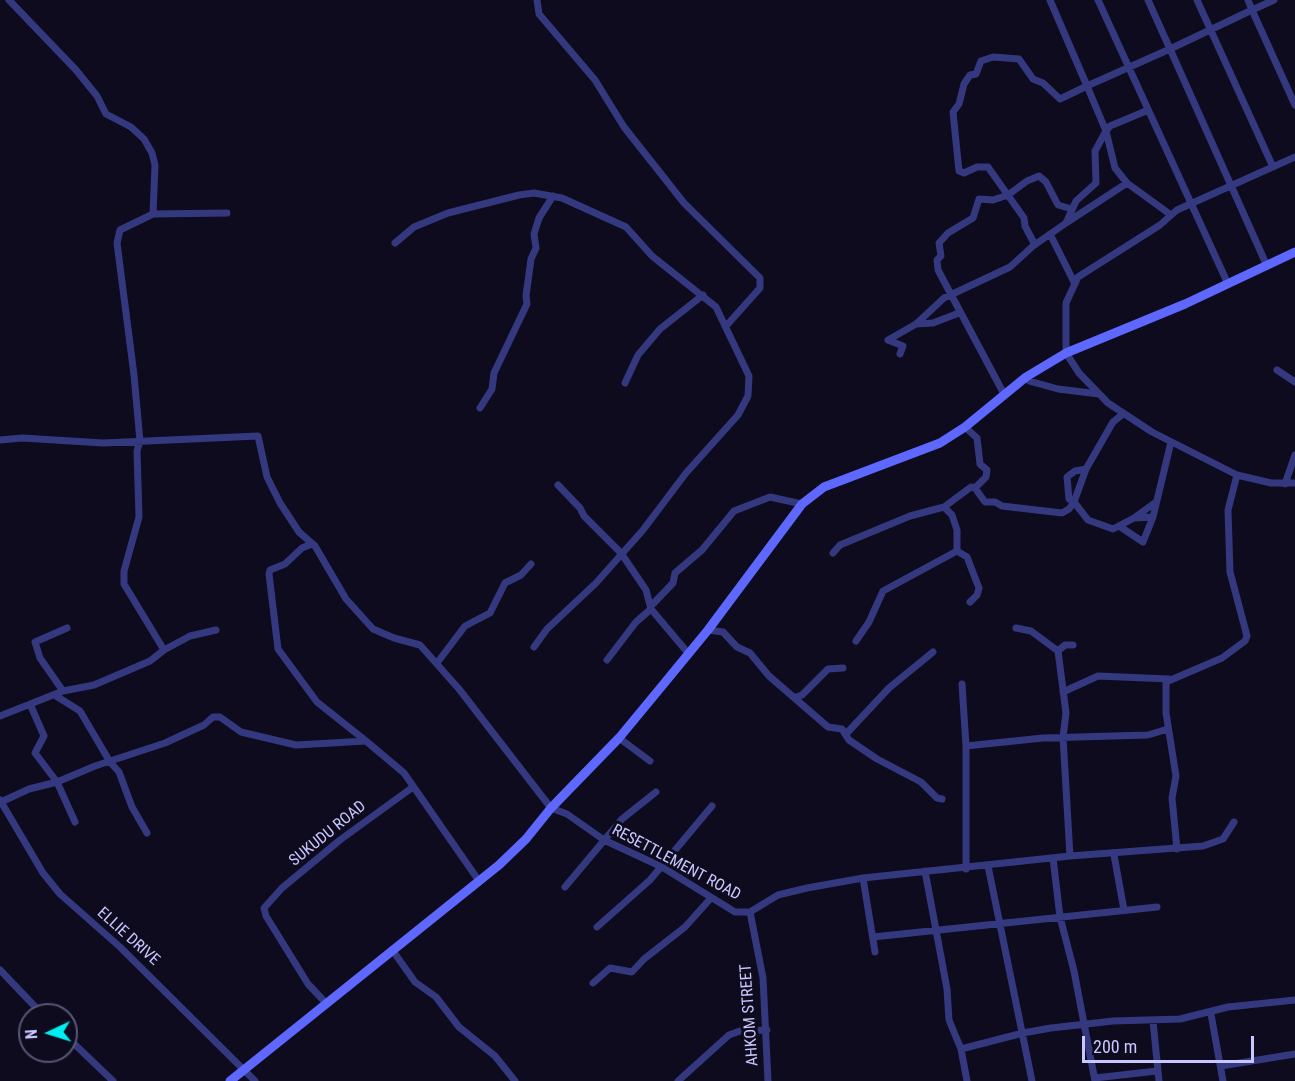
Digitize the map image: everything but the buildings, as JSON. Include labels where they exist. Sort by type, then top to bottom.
[{"type":"main road","points":[[230,1081],[289,1036],[325,1002],[393,951],[526,839],[551,808],[619,738],[708,630],[802,504],[824,487],[922,451],[965,427],[1026,377],[1066,353],[1228,284],[1295,252]]},
{"type":"street","points":[[9,0],[76,70],[97,96],[106,114],[131,127],[144,139],[152,153],[155,165],[153,214]]},
{"type":"street","points":[[537,0],[539,14],[595,81],[624,127],[684,203],[760,278],[760,288],[727,325]]},
{"type":"street","points":[[1050,0],[1106,131],[1115,168],[1127,183],[1171,215]]},
{"type":"street","points":[[1098,0],[1146,111],[1228,284]]},
{"type":"street","points":[[1148,0],[1267,266]]},
{"type":"street","points":[[1197,0],[1273,167]]},
{"type":"street","points":[[1248,0],[1295,105]]},
{"type":"street","points":[[1035,245],[1025,226],[1024,218],[988,167],[977,167],[964,173],[959,171],[953,112],[959,104],[964,84],[970,75],[976,74],[981,60],[993,57],[1019,59],[1033,79],[1043,84],[1060,99],[1274,0]]},
{"type":"street","points":[[1066,223],[1076,201],[1096,183],[1095,151],[1106,131],[1110,126],[1146,111]]},
{"type":"street","points":[[1295,157],[1189,204],[1171,215],[1078,277],[1066,303],[1066,353],[1099,394],[1123,414],[1171,442],[1237,475],[1285,484],[1295,483]]},
{"type":"street","points":[[1005,394],[959,313],[938,270],[938,260],[941,256],[939,243],[948,233],[973,218],[978,199],[993,201],[1008,195],[1027,181],[1039,176],[1046,182],[1058,205],[1072,209]]},
{"type":"street","points":[[900,354],[903,346],[888,340],[916,324],[932,307],[950,295],[989,279],[1010,267],[1050,234],[1127,183]]},
{"type":"street","points":[[395,243],[414,227],[448,213],[519,195],[534,193],[553,196],[586,208],[626,227],[652,256],[703,294],[716,307],[727,325],[749,376],[748,396],[744,405],[686,472],[643,530],[596,583],[547,629],[534,647]]},
{"type":"street","points":[[480,408],[492,389],[494,374],[527,304],[531,260],[536,248],[534,234],[539,218],[553,196]]},
{"type":"street","points":[[164,650],[124,584],[124,571],[139,518],[137,451],[140,441],[117,243],[120,230],[153,214],[227,213]]},
{"type":"street","points":[[1050,234],[1075,284]]},
{"type":"street","points":[[625,384],[638,355],[660,329],[703,294]]},
{"type":"street","points":[[916,324],[933,323],[959,313]]},
{"type":"street","points":[[1277,370],[1295,382]]},
{"type":"street","points":[[1026,377],[1029,381],[1058,388],[1099,394]]},
{"type":"street","points":[[975,488],[985,502],[995,502],[1002,506],[1062,513],[1070,509],[1086,469],[1113,422],[1123,414]]},
{"type":"street","points":[[833,554],[840,544],[910,516],[944,507],[957,495],[975,488],[986,477],[987,470],[980,464],[977,438],[965,427]]},
{"type":"street","points":[[0,440],[22,438],[92,443],[258,436],[267,477],[299,532],[312,543],[346,599],[373,629],[420,645],[437,663],[551,808]]},
{"type":"street","points":[[1119,526],[1143,542],[1153,517],[1171,442]]},
{"type":"street","points":[[1285,484],[1295,455]]},
{"type":"street","points":[[1086,469],[1075,471],[1067,477],[1069,498],[1094,524],[1113,529],[1134,518],[1156,502]]},
{"type":"street","points":[[1063,692],[1098,676],[1169,679],[1198,670],[1222,658],[1245,641],[1247,636],[1230,572],[1228,510],[1237,475]]},
{"type":"street","points":[[558,485],[580,508],[584,516],[621,553],[646,590],[651,607],[688,653]]},
{"type":"street","points":[[607,660],[636,622],[673,583],[675,573],[702,550],[734,511],[770,497],[802,504]]},
{"type":"street","points":[[944,507],[952,515],[957,530],[957,551]]},
{"type":"street","points":[[1134,518],[1142,520],[1153,517]]},
{"type":"street","points":[[312,543],[302,548],[285,564],[270,570],[268,574],[278,650],[317,702],[404,773],[478,881]]},
{"type":"street","points":[[957,551],[967,557],[979,588],[978,595],[970,602]]},
{"type":"street","points":[[856,641],[869,622],[883,591],[957,551]]},
{"type":"street","points":[[437,663],[465,626],[490,613],[505,582],[521,574],[531,564]]},
{"type":"street","points":[[63,692],[40,658],[35,642],[67,628]]},
{"type":"street","points":[[1016,628],[1031,631],[1058,651],[1066,713],[1064,737],[1070,856]]},
{"type":"street","points":[[0,716],[63,692],[94,685],[150,661],[164,650],[190,636],[216,630]]},
{"type":"street","points":[[708,630],[723,632],[737,648],[750,653],[769,676],[828,727],[842,729],[849,740],[921,782],[937,798],[942,799]]},
{"type":"street","points":[[1058,651],[1065,645],[1073,645]]},
{"type":"street","points":[[846,734],[889,688],[933,652]]},
{"type":"street","points":[[796,697],[802,696],[828,669],[843,668]]},
{"type":"street","points":[[1169,679],[1165,689],[1168,729],[1176,776],[1172,798],[1177,849]]},
{"type":"street","points":[[962,684],[966,746],[966,869]]},
{"type":"street","points":[[56,696],[80,711],[110,762],[119,772],[132,807],[147,833]]},
{"type":"street","points":[[30,704],[44,736],[35,753],[57,782],[75,822]]},
{"type":"street","points":[[1,801],[29,789],[57,782],[174,740],[204,725],[213,717],[220,717],[241,732],[297,745],[366,741]]},
{"type":"street","points":[[966,746],[1064,737],[1148,735],[1168,729]]},
{"type":"street","points":[[619,738],[650,761]]},
{"type":"street","name":"SUKUDU ROAD","points":[[325,1002],[309,984],[266,916],[264,908],[282,888],[340,840],[413,787]]},
{"type":"street","points":[[565,887],[604,840],[610,837],[622,819],[643,800],[656,792]]},
{"type":"street","name":"RESETTLEMENT ROAD","points":[[560,800],[567,814]]},
{"type":"street","name":"ELLIE DRIVE","points":[[1,801],[43,873],[60,894],[120,947],[246,1069],[255,1081]]},
{"type":"street","points":[[597,927],[662,867],[712,806]]},
{"type":"street","name":"RESETTLEMENT ROAD","points":[[551,808],[567,814],[604,840],[662,867],[735,912],[750,912],[778,895],[863,878],[966,869],[1070,856],[1114,855],[1177,849],[1214,843],[1223,839],[1234,822]]},
{"type":"street","points":[[1114,855],[1124,910]]},
{"type":"street","points":[[1053,858],[1060,917],[1095,1080],[1157,1071]]},
{"type":"street","points":[[988,866],[1032,1081]]},
{"type":"street","points":[[925,871],[949,1020],[960,1049],[967,1081]]},
{"type":"street","points":[[863,878],[875,952]]},
{"type":"street","points":[[593,983],[610,968],[632,972],[644,959],[685,927],[711,898]]},
{"type":"street","points":[[873,937],[1157,907]]},
{"type":"street","name":"AHKOM STREET","points":[[750,912],[763,978],[768,1081]]},
{"type":"street","points":[[393,951],[415,982],[436,997],[459,1027],[495,1056],[515,1081]]},
{"type":"street","points":[[0,970],[32,1003]]},
{"type":"street","points":[[960,1049],[1023,1033],[1113,1021],[1152,1021],[1211,1014],[1228,1008],[1295,999]]},
{"type":"street","points":[[1211,1014],[1224,1081]]},
{"type":"street","points":[[1152,1021],[1159,1081]]},
{"type":"street","points":[[678,1081],[734,1032],[767,1030]]},
{"type":"street","points":[[78,1047],[113,1081]]},
{"type":"street","points":[[1221,1066],[1295,1054]]}]
